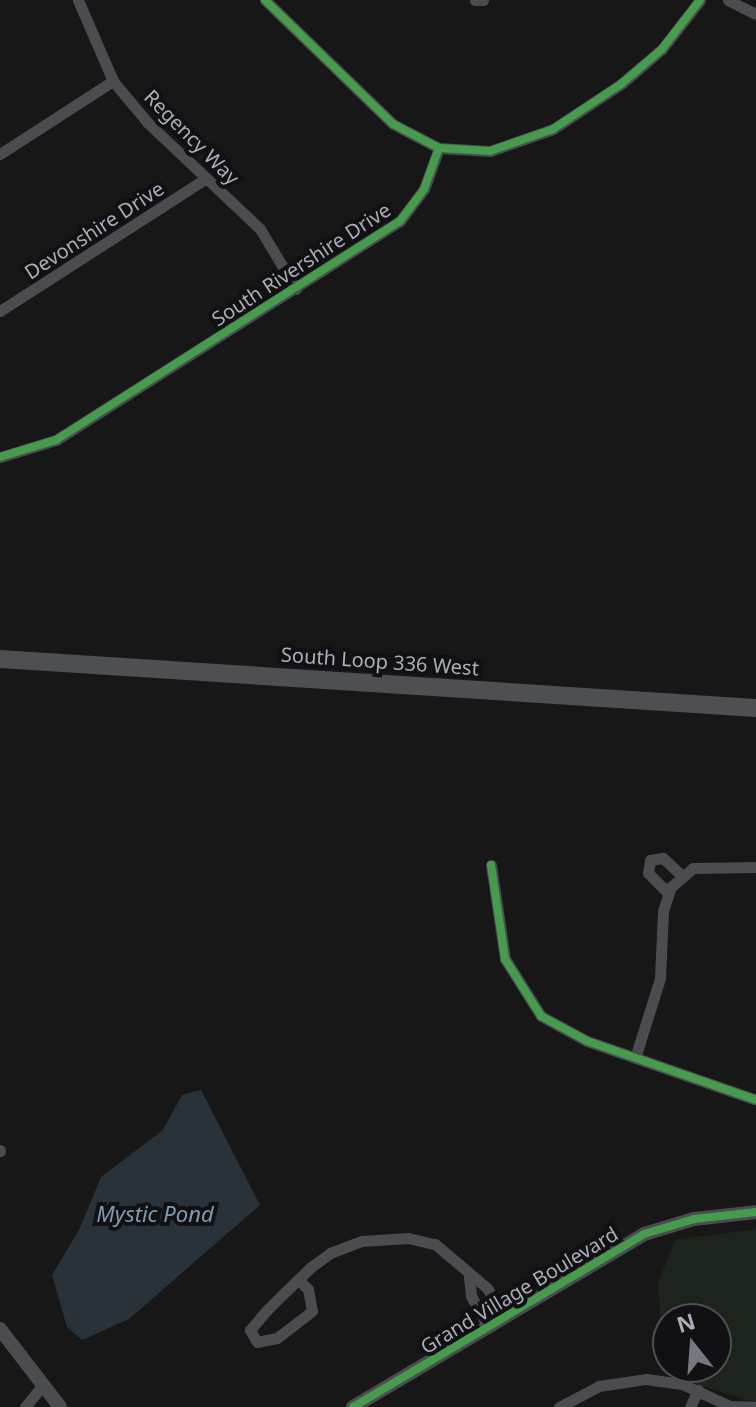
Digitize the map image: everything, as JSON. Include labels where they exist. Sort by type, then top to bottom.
[{"type":"main road","name":"South Loop 336 West","points":[[0,659],[756,708]]},
{"type":"street","name":"Regency Way","points":[[78,0],[113,81],[148,123],[260,229],[296,289]]},
{"type":"street","points":[[265,0],[382,115],[439,148],[490,151],[553,129],[662,49],[700,0]]},
{"type":"street","points":[[475,0],[483,0]]},
{"type":"street","points":[[728,0],[756,14]]},
{"type":"street","points":[[0,154],[113,81]]},
{"type":"street","name":"South Rivershire Drive","points":[[0,457],[56,440],[400,221],[424,189],[439,148]]},
{"type":"street","name":"Devonshire Drive","points":[[0,311],[206,178]]},
{"type":"street","points":[[668,893],[648,873],[650,860],[663,858],[682,876]]},
{"type":"street","points":[[491,865],[505,959],[524,996],[559,1029],[756,1100]]},
{"type":"street","points":[[635,1058],[660,978],[668,893],[682,876],[705,866],[756,867]]},
{"type":"street","name":"Grand Village Boulevard","points":[[353,1407],[644,1234],[694,1219],[756,1212]]},
{"type":"street","points":[[298,1280],[308,1289],[312,1311],[277,1338],[257,1342],[250,1330],[298,1280],[330,1253],[362,1241],[408,1238],[435,1244],[469,1277],[487,1288],[505,1317]]},
{"type":"street","points":[[469,1277],[471,1296],[488,1327]]},
{"type":"street","points":[[0,1329],[60,1407]]},
{"type":"street","points":[[559,1407],[622,1381],[665,1380],[698,1390],[731,1406],[754,1407]]},
{"type":"street","points":[[25,1407],[42,1386]]},
{"type":"street","points":[[690,1407],[698,1390]]},
{"type":"shaded area","points":[[756,1229],[756,1403],[693,1383],[732,1383],[732,1303],[660,1303],[658,1283],[675,1240]]},
{"type":"water","name":"Mystic Pond","points":[[201,1090],[260,1205],[129,1319],[82,1340],[67,1327],[52,1275],[79,1230],[101,1177],[163,1130],[182,1095]]},
{"type":"cycle path","points":[[265,0],[393,124],[439,148],[490,151],[553,129],[621,84],[662,49],[700,0]]},
{"type":"cycle path","points":[[0,457],[56,440],[400,221],[424,189],[439,148]]},
{"type":"cycle path","points":[[491,865],[505,959],[541,1016],[587,1041],[756,1100]]},
{"type":"cycle path","points":[[353,1407],[644,1234],[694,1219],[756,1212]]}]
